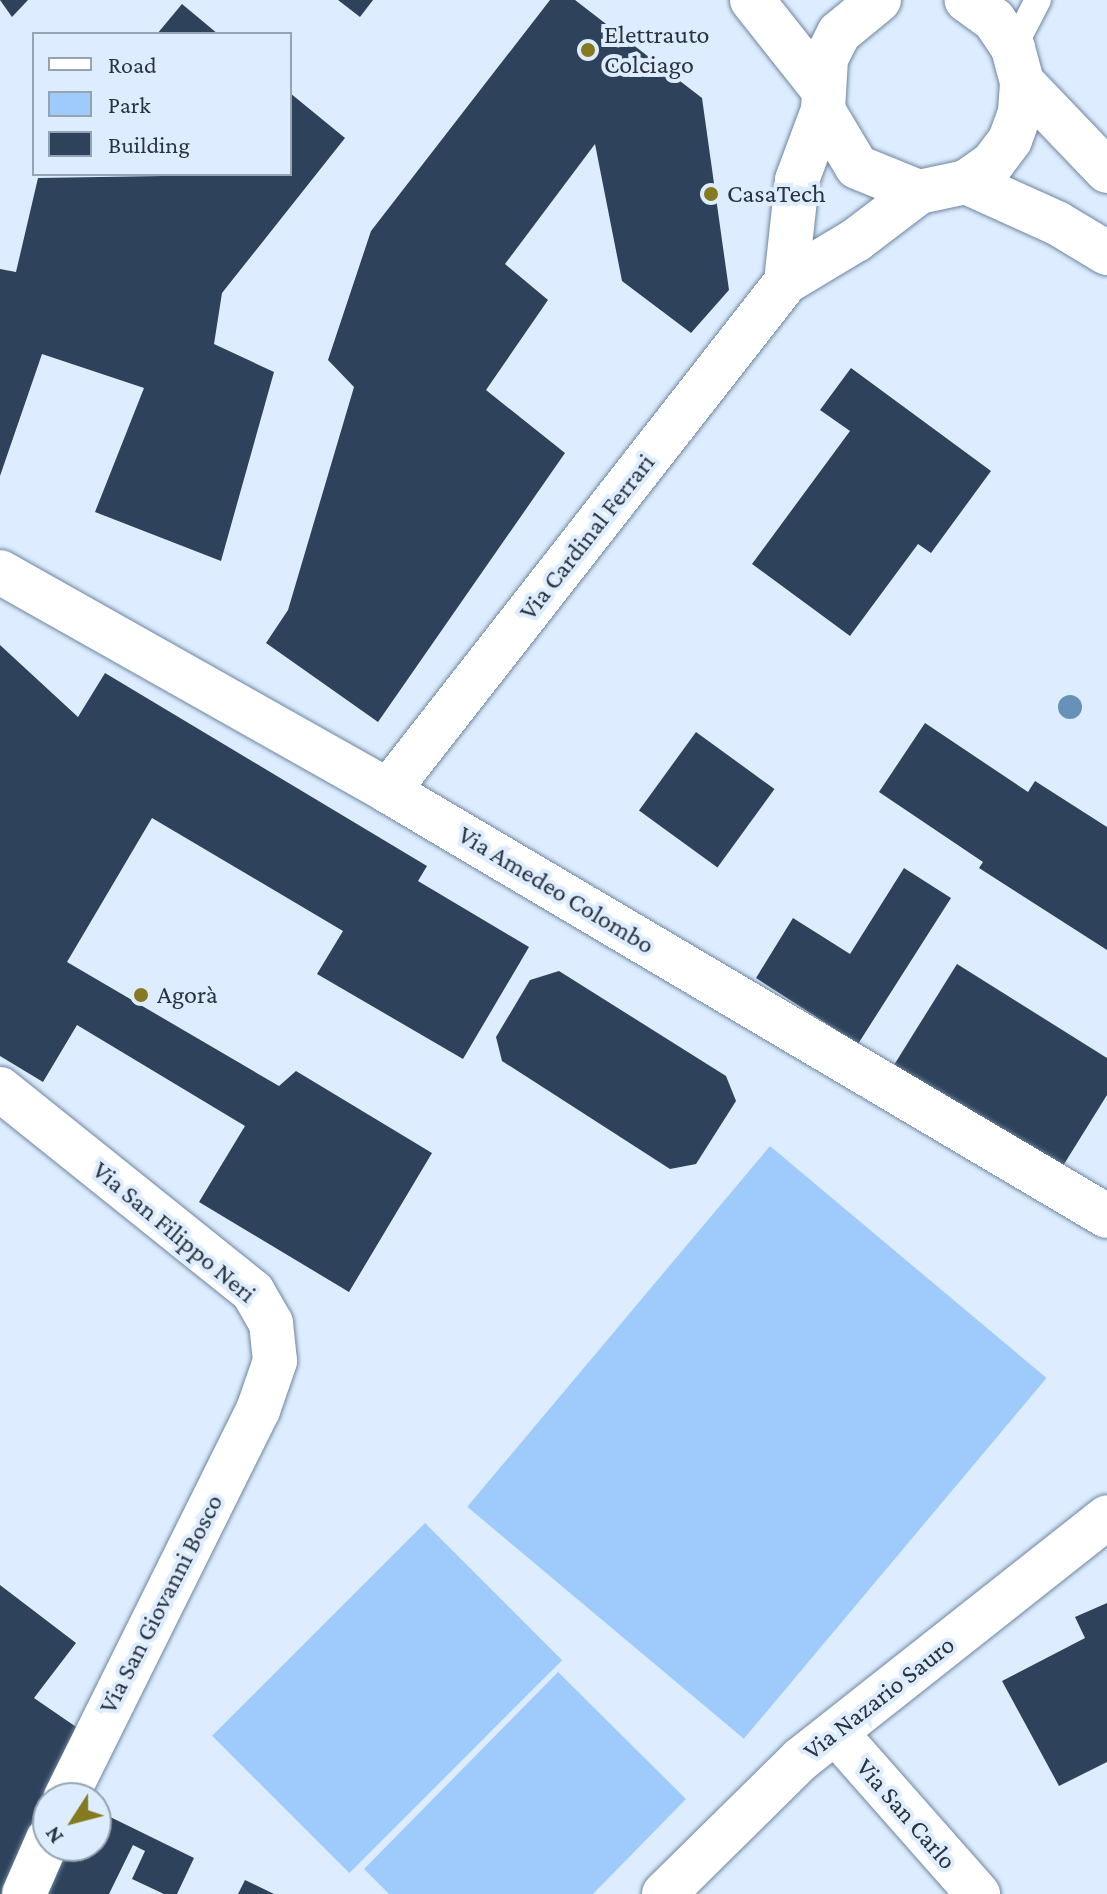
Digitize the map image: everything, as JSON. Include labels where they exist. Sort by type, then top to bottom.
[{"type":"street","points":[[752,0],[822,98],[857,167],[919,192],[966,182],[992,164],[1010,140],[1020,112],[1018,65]]},
{"type":"street","points":[[786,282],[797,180],[822,98],[826,59],[839,33],[879,0]]},
{"type":"street","points":[[966,0],[994,20],[1018,65],[1107,171]]},
{"type":"street","points":[[966,182],[1057,223],[1107,253]]},
{"type":"street","name":"Via Cardinal Ferrari","points":[[388,791],[786,282],[856,240],[919,192]]},
{"type":"street","name":"Via Amedeo Colombo","points":[[0,572],[388,791],[1107,1216]]},
{"type":"street","name":"Via San Filippo Neri","points":[[0,1089],[253,1292],[271,1323],[275,1361],[258,1410]]},
{"type":"street","name":"Via San Giovanni Bosco","points":[[73,1782],[258,1410]]},
{"type":"street","name":"Via Nazario Sauro","points":[[664,1894],[780,1777],[1107,1517]]},
{"type":"street","name":"Via San Carlo","points":[[836,1733],[978,1894]]},
{"type":"street","points":[[24,1894],[38,1862]]},
{"type":"lane","points":[[1018,65],[1038,0]]},
{"type":"green space","points":[[770,1146],[1047,1378],[744,1739],[467,1507]]},
{"type":"green space","points":[[425,1523],[562,1660],[349,1873],[212,1736]]},
{"type":"green space","points":[[558,1672],[686,1799],[593,1894],[389,1894],[364,1869]]},
{"type":"building","points":[[0,0],[28,0],[12,17]]},
{"type":"building","points":[[338,0],[373,0],[360,17]]},
{"type":"building","points":[[550,0],[575,0],[702,98],[729,290],[691,333],[622,281],[595,144],[505,264],[548,300],[486,390],[565,453],[378,722],[266,643],[288,610],[354,387],[328,360],[371,231]]},
{"type":"building","points":[[182,4],[216,32],[159,32]]},
{"type":"building","points":[[292,95],[345,138],[222,293],[214,344],[274,372],[221,561],[95,512],[144,388],[42,354],[0,476],[0,269],[16,272],[38,178],[292,176]]},
{"type":"building","points":[[851,368],[991,471],[931,553],[918,544],[850,636],[752,564],[850,431],[820,410]]},
{"type":"building","points":[[0,645],[78,717],[105,673],[427,866],[418,881],[529,947],[463,1059],[317,974],[343,931],[152,818],[67,962],[279,1086],[296,1071],[432,1153],[349,1292],[199,1202],[245,1126],[77,1025],[43,1082],[0,1056]]},
{"type":"building","points":[[925,723],[1028,792],[1035,781],[1107,827],[1107,950],[979,868],[983,862],[879,792]]},
{"type":"building","points":[[696,732],[774,789],[717,867],[639,810]]},
{"type":"building","points":[[904,868],[951,898],[858,1044],[756,978],[793,918],[850,954]]},
{"type":"building","points":[[957,964],[1107,1058],[1107,1095],[1061,1169],[894,1065]]},
{"type":"building","points":[[559,971],[726,1076],[736,1101],[696,1164],[670,1169],[502,1061],[496,1037],[530,980]]},
{"type":"building","points":[[0,1585],[76,1643],[34,1698],[82,1731],[60,1782],[32,1782],[32,1847],[12,1894],[0,1894]]},
{"type":"building","points":[[1107,1603],[1107,1762],[1059,1786],[1002,1681],[1085,1638],[1075,1617]]},
{"type":"building","points":[[112,1818],[194,1858],[177,1894],[164,1894],[132,1879],[145,1851],[133,1845],[109,1894],[35,1894],[51,1862],[112,1862]]},
{"type":"building","points":[[245,1880],[274,1894],[238,1894]]},
{"type":"place","name":"Elettrauto Colciago","points":[[588,50]]},
{"type":"place","name":"CasaTech","points":[[711,194]]},
{"type":"place","name":"Agorà","points":[[141,995]]}]
